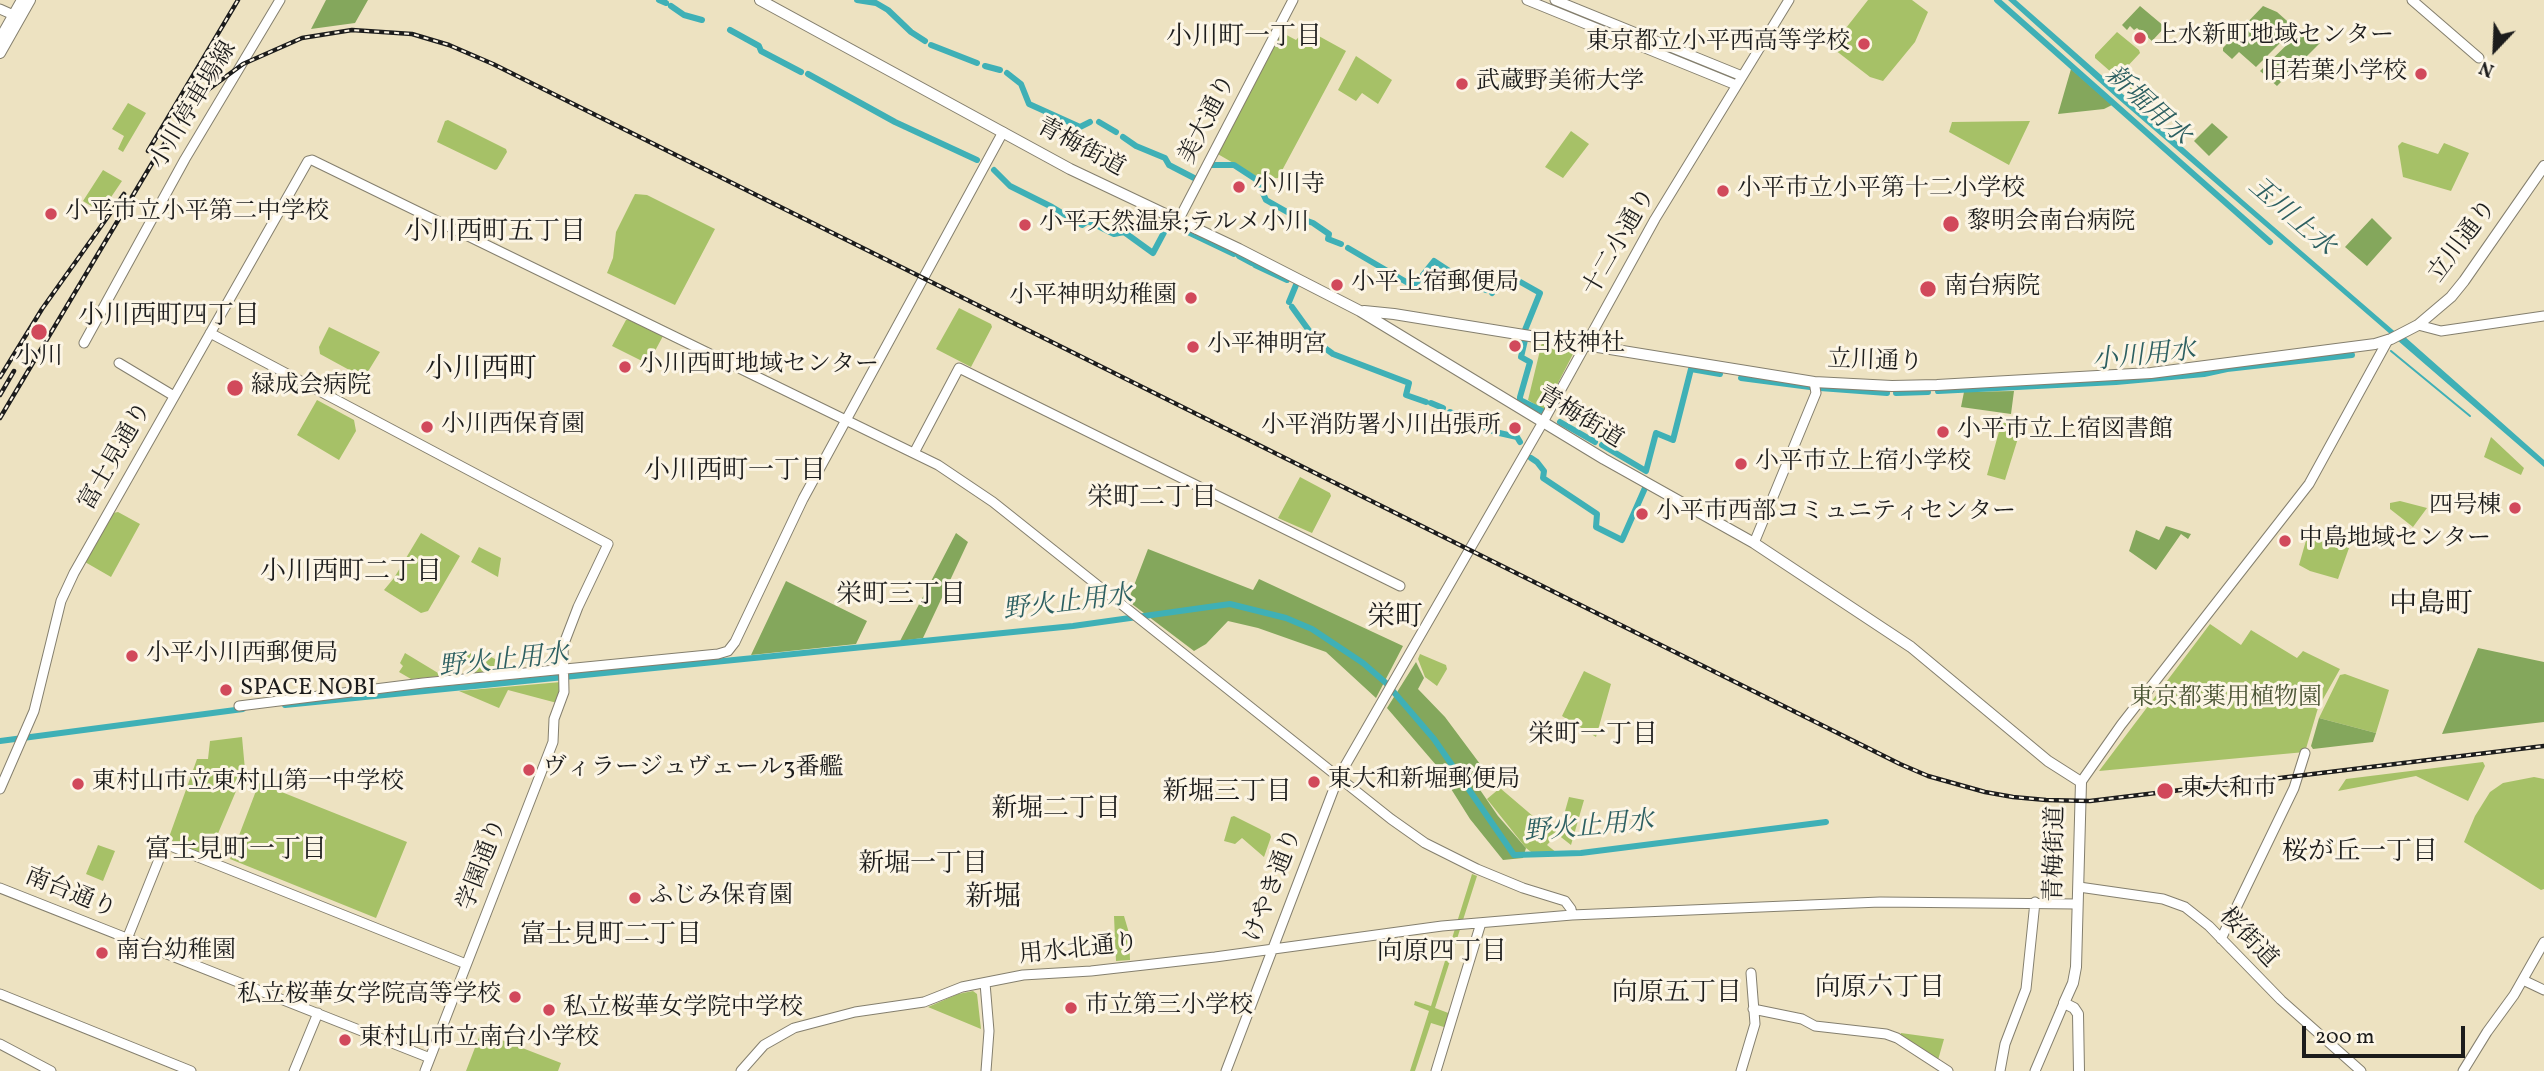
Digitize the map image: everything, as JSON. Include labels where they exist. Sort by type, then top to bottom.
[{"type":"main road","points":[[0,53],[22,0]]},
{"type":"main road","points":[[0,39],[30,0]]},
{"type":"main road","name":"青梅街道","points":[[760,0],[1107,188],[1236,247],[1360,311],[1543,422],[1754,543],[1911,647],[2048,761],[2081,782],[2076,973],[2064,1003]]},
{"type":"main road","name":"立川通り","points":[[1360,311],[1394,314],[1814,382],[1937,385],[2151,373],[2365,346],[2390,340],[2417,325],[2451,297],[2544,166]]},
{"type":"main road","points":[[2064,1003],[2074,1008],[2079,1017],[2079,1071]]},
{"type":"street","name":"小川停車場線","points":[[84,343],[185,159],[281,0]]},
{"type":"street","name":"美大通り","points":[[1178,221],[1293,0]]},
{"type":"street","points":[[1528,0],[1559,5],[1742,76]]},
{"type":"street","name":"十二小通り","points":[[1543,422],[1655,219],[1789,0]]},
{"type":"street","points":[[2412,0],[2479,58]]},
{"type":"street","points":[[1559,5],[1736,85]]},
{"type":"street","points":[[0,9],[17,17]]},
{"type":"street","points":[[239,706],[423,683],[564,677],[718,654],[728,650],[735,642],[803,499],[1003,132]]},
{"type":"street","name":"富士見通り","points":[[0,789],[24,737],[38,698],[61,601],[74,573],[308,161],[317,161],[328,166],[848,419]]},
{"type":"street","points":[[2417,325],[2441,331],[2544,316]]},
{"type":"street","name":"学園通り","points":[[210,333],[608,544],[563,646],[564,692],[554,719],[553,742],[425,1071]]},
{"type":"street","points":[[2081,782],[2116,732],[2309,484],[2390,340]]},
{"type":"street","points":[[119,363],[174,396]]},
{"type":"street","points":[[915,451],[959,368],[1400,586]]},
{"type":"street","points":[[1754,543],[1816,393],[1814,382]]},
{"type":"street","points":[[848,419],[915,451],[966,482],[1338,778],[1425,843],[1494,877],[1565,901],[1572,915]]},
{"type":"street","name":"けやき通り","points":[[1226,1071],[1338,778],[1543,422]]},
{"type":"street","points":[[2221,939],[2294,788],[2305,753]]},
{"type":"street","points":[[127,939],[164,847],[168,845],[466,964]]},
{"type":"street","name":"桜街道","points":[[2079,887],[2171,902],[2185,907],[2221,939],[2267,987],[2361,1071]]},
{"type":"street","name":"南台通り","points":[[0,888],[430,1058]]},
{"type":"street","name":"用水北通り","points":[[741,1071],[764,1045],[794,1028],[855,1012],[924,1002],[962,987],[1023,975],[1091,971],[1442,926],[1572,915],[1867,902],[2077,904]]},
{"type":"street","points":[[2000,1071],[2005,1044],[2026,989],[2035,902]]},
{"type":"street","points":[[1436,1071],[1481,923]]},
{"type":"street","points":[[2463,1071],[2523,980],[2544,942]]},
{"type":"street","points":[[1741,1071],[1753,1032],[1751,973]]},
{"type":"street","points":[[2523,980],[2544,990]]},
{"type":"street","points":[[985,983],[989,1031],[986,1071]]},
{"type":"street","points":[[0,994],[191,1071]]},
{"type":"street","points":[[2035,1071],[2064,1003]]},
{"type":"street","points":[[1753,1009],[1802,1019],[1815,1026],[1886,1034],[1897,1038],[1948,1071]]},
{"type":"street","points":[[294,1071],[318,1013]]},
{"type":"street","points":[[0,1044],[51,1071]]},
{"type":"green space","points":[[326,0],[368,0],[355,23],[311,29]]},
{"type":"green space","points":[[1868,0],[1912,0],[1928,12],[1915,42],[1883,81],[1870,77],[1835,50],[1835,42]]},
{"type":"green space","points":[[2140,6],[2165,27],[2152,41],[2137,28],[2134,30],[2130,26],[2127,30],[2122,25]]},
{"type":"green space","points":[[2263,6],[2277,12],[2295,28],[2256,67],[2239,52],[2232,59],[2223,48]]},
{"type":"green space","points":[[1306,29],[1346,51],[1278,178],[1261,179],[1216,153],[1279,31],[1296,40]]},
{"type":"green space","points":[[2302,30],[2320,43],[2277,86],[2260,71]]},
{"type":"green space","points":[[2117,32],[2139,50],[2140,53],[2124,70],[2150,94],[2144,101],[2095,58]]},
{"type":"green space","points":[[1356,56],[1392,80],[1378,104],[1362,93],[1356,101],[1338,90]]},
{"type":"green space","points":[[2071,69],[2112,105],[2104,109],[2058,114]]},
{"type":"green space","points":[[128,103],[146,113],[123,152],[118,149],[124,136],[112,129]]},
{"type":"green space","points":[[448,120],[506,149],[507,152],[497,169],[437,142],[445,121]]},
{"type":"green space","points":[[2030,121],[2009,165],[1949,132],[1952,122]]},
{"type":"green space","points":[[2212,123],[2228,137],[2209,156],[2194,141]]},
{"type":"green space","points":[[1571,131],[1589,144],[1563,178],[1545,167]]},
{"type":"green space","points":[[2402,142],[2438,154],[2444,143],[2469,153],[2451,191],[2403,177],[2398,146]]},
{"type":"green space","points":[[103,170],[122,181],[101,212],[83,201]]},
{"type":"green space","points":[[635,194],[647,195],[715,229],[675,305],[607,273],[613,258],[616,232]]},
{"type":"green space","points":[[2372,218],[2392,238],[2367,266],[2345,247]]},
{"type":"green space","points":[[959,308],[991,324],[992,327],[971,367],[936,349]]},
{"type":"green space","points":[[626,320],[663,336],[648,364],[612,346]]},
{"type":"green space","points":[[329,327],[380,352],[364,378],[320,354],[319,347]]},
{"type":"green space","points":[[1542,342],[1569,347],[1573,354],[1544,410],[1528,400]]},
{"type":"green space","points":[[2014,391],[2011,414],[1961,407],[1964,392]]},
{"type":"green space","points":[[317,400],[354,420],[356,431],[339,460],[297,435]]},
{"type":"green space","points":[[2003,417],[2023,422],[2005,480],[1987,475]]},
{"type":"green space","points":[[2491,437],[2524,468],[2521,475],[2484,457]]},
{"type":"green space","points":[[1300,477],[1331,496],[1312,533],[1278,518]]},
{"type":"green space","points":[[2400,501],[2427,508],[2413,527],[2390,509],[2390,503]]},
{"type":"green space","points":[[118,512],[140,524],[111,577],[85,562],[113,513]]},
{"type":"green space","points":[[2166,526],[2191,534],[2188,539],[2181,534],[2156,570],[2129,551],[2136,530],[2159,540]]},
{"type":"green space","points":[[421,533],[460,556],[428,611],[421,613],[384,590]]},
{"type":"green space","points":[[956,533],[968,542],[923,638],[900,641]]},
{"type":"green space","points":[[2307,537],[2349,548],[2338,579],[2299,565]]},
{"type":"green space","points":[[479,547],[501,558],[498,577],[471,562]]},
{"type":"green space","points":[[1148,549],[1253,590],[1259,579],[1403,646],[1376,698],[1326,652],[1258,628],[1228,621],[1206,644],[1194,651],[1128,601]]},
{"type":"green space","points":[[786,581],[867,621],[856,644],[751,655]]},
{"type":"green space","name":"東京都薬用植物園","points":[[2210,624],[2241,645],[2251,630],[2297,658],[2303,651],[2340,669],[2318,708],[2305,752],[2099,771]]},
{"type":"green space","points":[[2478,648],[2544,662],[2544,722],[2442,734]]},
{"type":"green space","points":[[464,650],[484,660],[487,655],[513,668],[468,675],[472,662],[460,656]]},
{"type":"green space","points":[[405,653],[443,676],[411,679],[399,672]]},
{"type":"green space","points":[[1420,654],[1446,665],[1447,669],[1437,686],[1425,677],[1418,659]]},
{"type":"green space","points":[[1416,662],[1424,678],[1418,689],[1445,717],[1483,768],[1476,784],[1498,816],[1526,848],[1523,858],[1503,860],[1470,819],[1436,765],[1387,708]]},
{"type":"green space","points":[[1584,671],[1611,684],[1596,737],[1562,716]]},
{"type":"green space","points":[[2345,674],[2389,690],[2376,733],[2319,718],[2340,675]]},
{"type":"green space","points":[[561,682],[557,703],[508,690],[499,708],[459,691]]},
{"type":"green space","points":[[2319,718],[2376,733],[2373,742],[2313,749],[2311,746]]},
{"type":"green space","points":[[242,737],[245,770],[208,857],[170,843],[168,840],[197,759],[208,759],[210,741]]},
{"type":"green space","points":[[2483,762],[2485,766],[2468,801],[2416,776],[2338,791],[2346,779]]},
{"type":"green space","points":[[2534,777],[2544,779],[2544,889],[2541,890],[2464,842],[2475,816],[2490,792],[2503,783]]},
{"type":"green space","points":[[259,783],[407,842],[376,918],[230,859]]},
{"type":"green space","points":[[1500,788],[1541,823],[1560,829],[1569,797],[1584,800],[1571,845],[1557,834],[1547,845],[1557,853],[1535,855],[1526,848],[1487,799]]},
{"type":"green space","points":[[1234,816],[1270,834],[1264,857],[1242,838],[1235,844],[1224,841],[1231,817]]},
{"type":"green space","points":[[98,845],[115,851],[103,881],[86,874]]},
{"type":"green space","points":[[1472,874],[1477,876],[1435,1008],[1451,1014],[1447,1028],[1431,1023],[1415,1071],[1410,1071],[1429,1011],[1414,1005],[1415,1001],[1431,1006]]},
{"type":"green space","points":[[1114,916],[1124,916],[1129,933],[1130,960],[1116,961]]},
{"type":"green space","points":[[973,991],[977,994],[981,1029],[928,1007],[958,994]]},
{"type":"green space","points":[[481,1032],[561,1063],[558,1071],[466,1071]]},
{"type":"green space","points":[[1901,1033],[1944,1039],[1938,1060],[1900,1036]]},
{"type":"water","points":[[2008,0],[2016,0],[2244,201],[2400,336],[2404,336],[2544,460],[2544,467],[2117,98]]},
{"type":"waterway","points":[[659,0],[666,3]]},
{"type":"waterway","name":"小川用水","points":[[857,0],[876,3],[888,10],[925,41]]},
{"type":"waterway","name":"新堀用水","points":[[1997,0],[2270,242]]},
{"type":"waterway","points":[[671,6],[684,15],[702,20]]},
{"type":"waterway","points":[[730,30],[759,46],[761,51],[801,72]]},
{"type":"waterway","name":"小川用水","points":[[931,45],[977,63]]},
{"type":"waterway","name":"小川用水","points":[[985,66],[1000,70]]},
{"type":"waterway","name":"小川用水","points":[[1007,73],[1021,84],[1029,104],[1080,127],[1090,122]]},
{"type":"waterway","points":[[808,74],[895,122],[977,160]]},
{"type":"waterway","name":"小川用水","points":[[1099,122],[1116,132]]},
{"type":"waterway","name":"小川用水","points":[[1123,137],[1136,146],[1165,158],[1169,165],[1196,179]]},
{"type":"waterway","name":"小川用水","points":[[1207,168],[1208,165],[1234,165],[1257,180],[1266,200],[1296,217]]},
{"type":"waterway","points":[[994,170],[1010,186],[1082,225],[1088,221],[1114,234],[1124,232],[1153,253],[1169,223],[1234,254]]},
{"type":"waterway","name":"小川用水","points":[[1302,219],[1329,234],[1328,239],[1341,244]]},
{"type":"waterway","name":"小川用水","points":[[1348,248],[1408,283]]},
{"type":"waterway","points":[[1239,256],[1252,263]]},
{"type":"waterway","name":"小川用水","points":[[1414,286],[1434,261],[1475,285]]},
{"type":"waterway","points":[[1255,265],[1287,280]]},
{"type":"waterway","name":"小川用水","points":[[1492,293],[1508,275],[1540,293],[1525,330]]},
{"type":"waterway","points":[[1289,302],[1296,285]]},
{"type":"waterway","name":"小川用水","points":[[1482,288],[1486,290]]},
{"type":"waterway","points":[[1292,307],[1318,343],[1333,354],[1409,383],[1406,395],[1426,402]]},
{"type":"waterway","name":"小川用水","points":[[1525,340],[1521,357],[1530,362],[1520,400],[1542,411]]},
{"type":"waterway","name":"新堀用水","points":[[2391,351],[2470,416]]},
{"type":"waterway","name":"小川用水","points":[[1938,391],[2116,382],[2352,355]]},
{"type":"waterway","name":"小川用水","points":[[1602,445],[1646,471],[1656,433],[1673,440],[1691,369],[1720,374]]},
{"type":"waterway","name":"小川用水","points":[[1741,378],[1810,387]]},
{"type":"waterway","name":"小川用水","points":[[1820,388],[1887,393]]},
{"type":"waterway","name":"小川用水","points":[[1896,393],[1928,392]]},
{"type":"waterway","points":[[1431,403],[1443,408]]},
{"type":"waterway","points":[[1450,412],[1495,432],[1517,437],[1520,442]]},
{"type":"waterway","name":"小川用水","points":[[1560,422],[1595,442]]},
{"type":"waterway","name":"小川用水","points":[[1531,458],[1544,471],[1543,478],[1597,514],[1596,527],[1622,540],[1645,488]]},
{"type":"waterway","name":"野火止用水","points":[[285,705],[1073,626],[1230,604],[1286,618],[1312,629],[1363,663],[1386,683],[1434,739],[1514,855],[1581,853],[1826,822]]},
{"type":"waterway","name":"野火止用水","points":[[0,741],[243,709]]},
{"type":"railway","points":[[148,151],[238,0]]},
{"type":"railway","points":[[0,418],[160,150],[209,89],[243,64],[302,38],[352,30],[412,34],[449,45],[493,64],[1928,776],[2013,797],[2090,801],[2544,746]]},
{"type":"railway","points":[[0,377],[42,309],[124,194]]},
{"type":"railway","points":[[0,395],[14,371]]},
{"type":"place","name":"上水新町地域センター","points":[[2140,38]]},
{"type":"place","name":"東京都立小平西高等学校","points":[[1864,44]]},
{"type":"place","name":"旧若葉小学校","points":[[2421,74]]},
{"type":"place","name":"武蔵野美術大学","points":[[1462,84]]},
{"type":"place","name":"小川寺","points":[[1239,187]]},
{"type":"place","name":"小平市立小平第十二小学校","points":[[1723,191]]},
{"type":"place","name":"小平市立小平第二中学校","points":[[51,214]]},
{"type":"place","name":"黎明会南台病院","points":[[1951,224]]},
{"type":"place","name":"小平天然温泉;テルメ小川","points":[[1025,225]]},
{"type":"place","name":"小平上宿郵便局","points":[[1337,285]]},
{"type":"place","name":"南台病院","points":[[1928,289]]},
{"type":"place","name":"小平神明幼稚園","points":[[1191,298]]},
{"type":"place","name":"小川","points":[[39,332]]},
{"type":"place","name":"日枝神社","points":[[1515,346]]},
{"type":"place","name":"小平神明宮","points":[[1193,347]]},
{"type":"place","name":"小川西町地域センター","points":[[625,367]]},
{"type":"place","name":"緑成会病院","points":[[235,388]]},
{"type":"place","name":"小川西保育園","points":[[427,427]]},
{"type":"place","name":"小平消防署小川出張所","points":[[1515,428]]},
{"type":"place","name":"小平市立上宿図書館","points":[[1943,432]]},
{"type":"place","name":"小平市立上宿小学校","points":[[1741,464]]},
{"type":"place","name":"四号棟","points":[[2515,508]]},
{"type":"place","name":"小平市西部コミュニティセンター","points":[[1642,514]]},
{"type":"place","name":"中島地域センター","points":[[2285,541]]},
{"type":"place","name":"小平小川西郵便局","points":[[132,656]]},
{"type":"place","name":"SPACE NOBI","points":[[226,690]]},
{"type":"place","name":"ヴィラージュヴェール3番艦","points":[[529,770]]},
{"type":"place","name":"東大和新堀郵便局","points":[[1314,782]]},
{"type":"place","name":"東村山市立東村山第一中学校","points":[[78,784]]},
{"type":"place","name":"東大和市","points":[[2165,791]]},
{"type":"place","name":"ふじみ保育園","points":[[635,898]]},
{"type":"place","name":"南台幼稚園","points":[[102,953]]},
{"type":"place","name":"私立桜華女学院高等学校","points":[[515,997]]},
{"type":"place","name":"市立第三小学校","points":[[1071,1008]]},
{"type":"place","name":"私立桜華女学院中学校","points":[[549,1010]]},
{"type":"place","name":"東村山市立南台小学校","points":[[345,1040]]},
{"type":"district","name":"小川町一丁目","points":[[1244,39]]},
{"type":"district","name":"小川西町五丁目","points":[[495,234]]},
{"type":"district","name":"小川西町四丁目","points":[[169,318]]},
{"type":"district","name":"小川西町","points":[[481,372]]},
{"type":"district","name":"小川西町一丁目","points":[[735,473]]},
{"type":"district","name":"栄町二丁目","points":[[1152,500]]},
{"type":"district","name":"小川西町二丁目","points":[[351,574]]},
{"type":"district","name":"栄町三丁目","points":[[901,597]]},
{"type":"district","name":"中島町","points":[[2431,607]]},
{"type":"district","name":"栄町","points":[[1395,620]]},
{"type":"district","name":"栄町一丁目","points":[[1593,737]]},
{"type":"district","name":"新堀三丁目","points":[[1227,794]]},
{"type":"district","name":"新堀二丁目","points":[[1056,811]]},
{"type":"district","name":"富士見町一丁目","points":[[236,852]]},
{"type":"district","name":"桜が丘一丁目","points":[[2360,854]]},
{"type":"district","name":"新堀一丁目","points":[[923,866]]},
{"type":"district","name":"新堀","points":[[993,900]]},
{"type":"district","name":"富士見町二丁目","points":[[611,937]]},
{"type":"district","name":"向原四丁目","points":[[1442,954]]},
{"type":"district","name":"向原六丁目","points":[[1880,990]]},
{"type":"district","name":"向原五丁目","points":[[1677,995]]},
{"type":"water label","name":"玉川上水","points":[[2290,218]]}]
